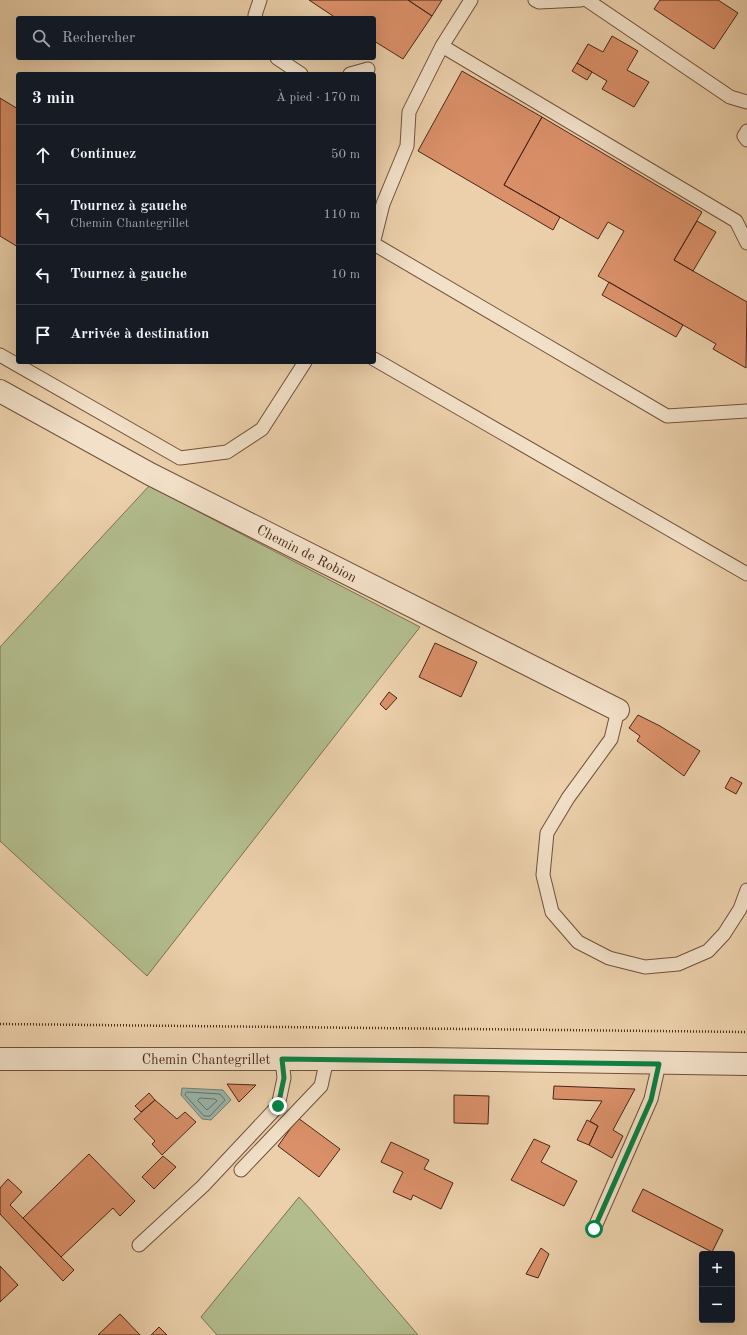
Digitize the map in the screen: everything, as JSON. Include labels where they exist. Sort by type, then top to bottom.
[{"type":"street","name":"Chemin de Robion","points":[[0,391],[150,474],[618,710]]},
{"type":"street","name":"Chemin Chantegrillet","points":[[0,1058],[326,1059],[747,1064]]},
{"type":"lane","points":[[255,16],[260,0]]},
{"type":"lane","points":[[376,232],[383,204],[407,146],[409,112],[442,46],[471,0]]},
{"type":"lane","points":[[535,0],[539,2],[581,0]]},
{"type":"lane","points":[[588,0],[730,97],[747,102]]},
{"type":"lane","points":[[442,46],[736,221],[747,243]]},
{"type":"lane","points":[[280,60],[298,72]]},
{"type":"lane","points":[[357,72],[368,69]]},
{"type":"lane","points":[[747,131],[744,136],[747,140]]},
{"type":"lane","points":[[376,245],[667,416],[747,411]]},
{"type":"lane","points":[[0,355],[180,458],[227,452],[262,429],[304,364]]},
{"type":"lane","points":[[376,360],[747,574]]},
{"type":"lane","points":[[618,710],[611,739],[568,798],[547,832],[543,875],[552,912],[578,942],[609,958],[645,967],[678,964],[708,951],[724,934],[740,909],[747,890]]},
{"type":"lane","points":[[138,1245],[203,1186],[278,1106],[284,1078],[282,1059]]},
{"type":"lane","points":[[241,1170],[321,1086],[326,1059]]},
{"type":"lane","points":[[594,1229],[651,1100],[659,1064]]},
{"type":"path","points":[[0,1024],[747,1032]]},
{"type":"green space","points":[[149,486],[420,627],[147,976],[0,841],[0,647]]},
{"type":"green space","points":[[299,1197],[418,1335],[217,1335],[201,1317]]},
{"type":"water","points":[[182,1088],[223,1090],[231,1100],[211,1120],[202,1119],[181,1095]]},
{"type":"building","points":[[309,0],[408,0],[432,16],[403,59],[376,42],[376,16],[333,16]]},
{"type":"building","points":[[408,0],[442,0],[432,16]]},
{"type":"building","points":[[660,0],[718,0],[738,13],[714,49],[654,9]]},
{"type":"building","points":[[612,36],[638,51],[627,70],[649,82],[634,107],[602,89],[607,81],[577,63],[588,44],[603,52]]},
{"type":"building","points":[[577,63],[592,72],[587,80],[572,71]]},
{"type":"building","points":[[462,71],[542,117],[504,185],[560,217],[553,230],[418,151]]},
{"type":"building","points":[[0,98],[16,108],[16,246],[0,236]]},
{"type":"building","points":[[542,117],[702,212],[674,260],[747,302],[746,368],[713,349],[716,344],[598,276],[624,231],[608,222],[598,239],[504,185]]},
{"type":"building","points":[[697,221],[716,232],[693,271],[674,260]]},
{"type":"building","points":[[609,282],[683,325],[676,337],[602,295]]},
{"type":"building","points":[[435,643],[477,662],[461,697],[419,677]]},
{"type":"building","points":[[389,692],[397,698],[386,710],[380,704]]},
{"type":"building","points":[[638,715],[660,726],[700,751],[684,776],[637,741],[640,736],[629,728]]},
{"type":"building","points":[[731,777],[742,783],[736,794],[725,788]]},
{"type":"building","points":[[227,1084],[256,1085],[239,1102]]},
{"type":"building","points":[[554,1086],[635,1089],[613,1130],[623,1136],[612,1158],[589,1145],[598,1126],[590,1121],[602,1101],[553,1099]]},
{"type":"building","points":[[149,1093],[155,1100],[141,1112],[135,1106]]},
{"type":"building","points":[[454,1095],[489,1096],[488,1124],[454,1123]]},
{"type":"building","points":[[155,1100],[177,1119],[185,1112],[196,1122],[162,1155],[152,1144],[155,1141],[134,1119]]},
{"type":"building","points":[[298,1118],[340,1149],[319,1177],[278,1146]]},
{"type":"building","points":[[587,1120],[598,1126],[589,1145],[577,1140]]},
{"type":"building","points":[[534,1139],[550,1146],[541,1162],[577,1181],[564,1206],[511,1180]]},
{"type":"building","points":[[391,1142],[429,1160],[424,1169],[453,1183],[441,1209],[413,1195],[411,1200],[393,1192],[403,1172],[381,1162]]},
{"type":"building","points":[[89,1154],[135,1201],[120,1216],[113,1208],[61,1257],[23,1218]]},
{"type":"building","points":[[163,1156],[176,1167],[154,1189],[142,1177]]},
{"type":"building","points":[[8,1179],[22,1192],[10,1205],[74,1270],[63,1281],[0,1214],[0,1188]]},
{"type":"building","points":[[643,1189],[723,1230],[712,1251],[710,1251],[632,1211]]},
{"type":"building","points":[[541,1248],[549,1254],[538,1278],[526,1274]]},
{"type":"building","points":[[0,1266],[18,1285],[0,1302]]},
{"type":"building","points":[[120,1314],[140,1335],[98,1335]]},
{"type":"building","points":[[159,1327],[167,1335],[151,1335]]},
{"type":"route","points":[[278,1106],[284,1078],[282,1059],[659,1064],[651,1100],[619,1169],[594,1229]]}]
